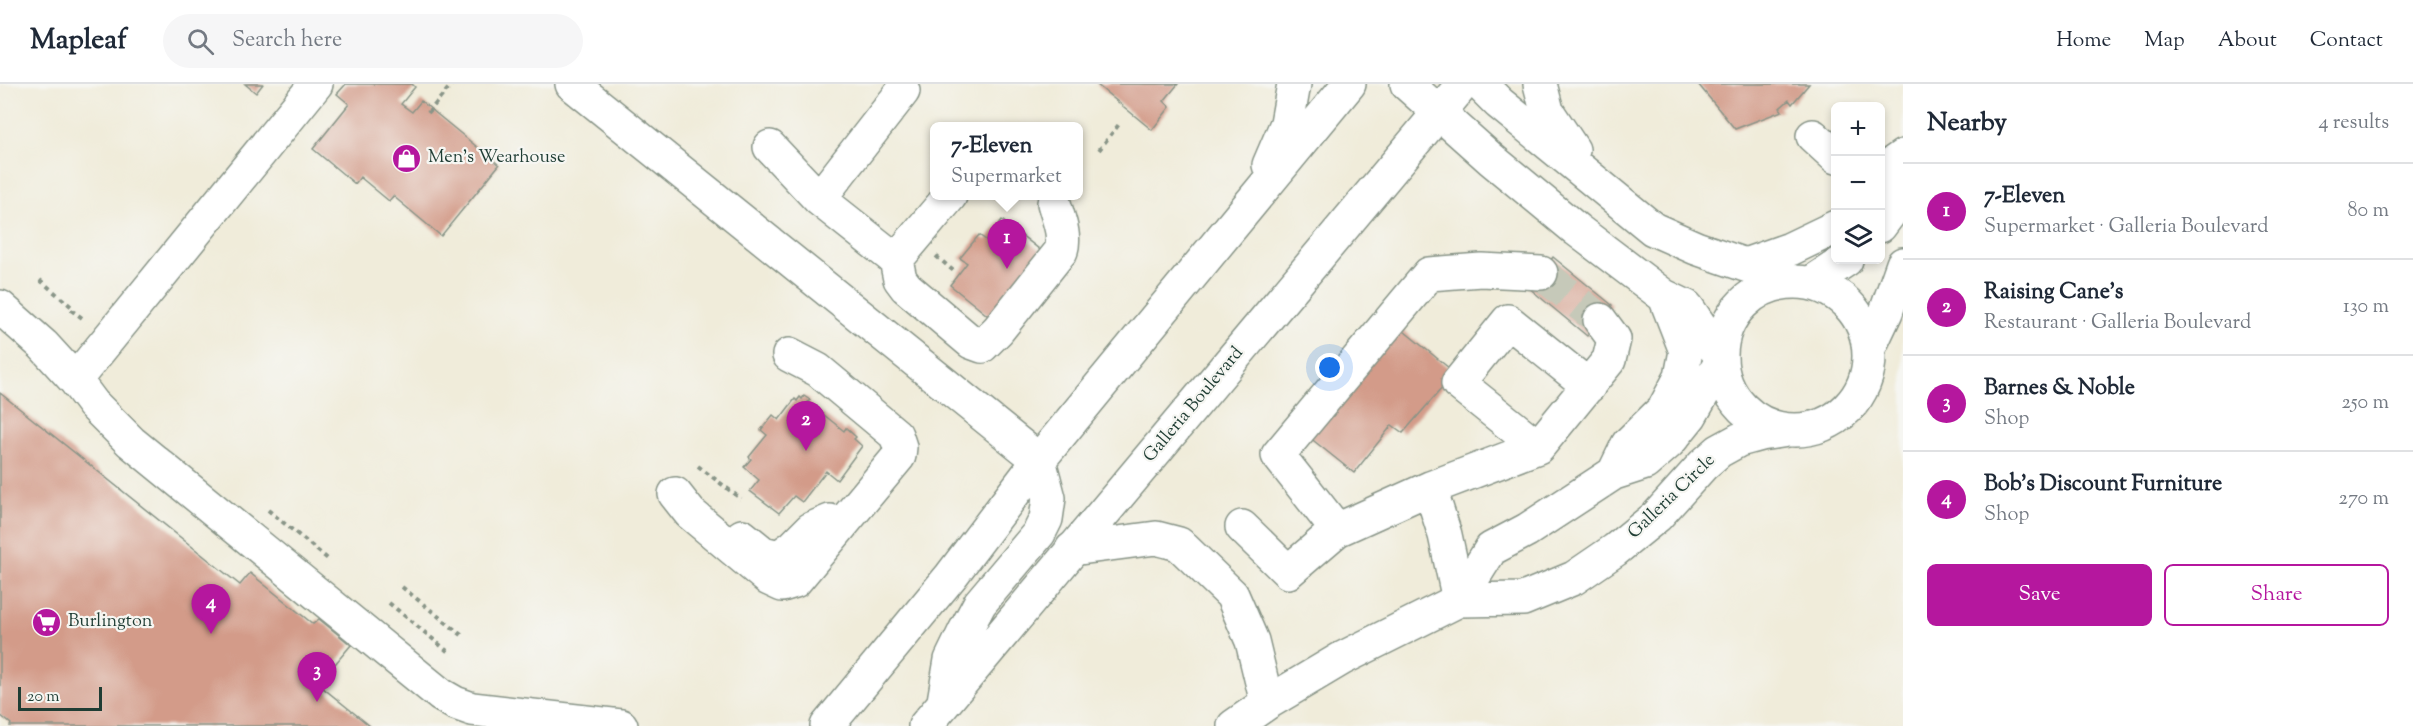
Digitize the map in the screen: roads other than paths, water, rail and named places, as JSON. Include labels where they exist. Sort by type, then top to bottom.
[{"type":"main road","points":[[75,380],[316,84]]},
{"type":"main road","points":[[572,84],[1039,460],[1049,498],[1046,519],[1039,533],[981,603],[964,631],[951,660],[934,714]]},
{"type":"main road","points":[[1243,213],[1277,151],[1292,105],[1294,84]]},
{"type":"main road","points":[[828,726],[951,576],[1039,460],[1349,84]]},
{"type":"main road","points":[[1407,84],[1491,159],[1577,230],[1664,296],[1687,307],[1721,360],[1728,387],[1742,408],[1763,423],[1788,430],[1810,429],[1831,422],[1848,409],[1862,391],[1869,371],[1869,348],[1863,324],[1848,303],[1827,289],[1744,265],[1696,248],[1653,229],[1499,103],[1480,84]]},
{"type":"main road","name":"Galleria Boulevard","points":[[934,714],[1463,84]]},
{"type":"main road","points":[[1540,84],[1547,111],[1561,134],[1579,157],[1653,229]]},
{"type":"main road","points":[[819,199],[903,91]]},
{"type":"main road","points":[[770,147],[819,199],[896,260],[900,279],[906,287],[971,342],[982,346],[998,330],[1061,251],[1064,243],[1063,234],[1054,203]]},
{"type":"main road","points":[[1885,220],[1892,210],[1891,169]]},
{"type":"main road","points":[[896,260],[946,200]]},
{"type":"main road","points":[[1744,265],[1790,249],[1831,229]]},
{"type":"main road","points":[[1459,600],[1491,549],[1527,530],[1614,473],[1645,463],[1669,442],[1690,416],[1721,360],[1724,334],[1734,313],[1751,297],[1771,286],[1803,283],[1839,264]]},
{"type":"main road","points":[[1869,348],[1886,312],[1903,264]]},
{"type":"main road","points":[[1337,530],[1278,455],[1428,274],[1481,270],[1541,273]]},
{"type":"main road","points":[[1614,473],[1628,444],[1664,409],[1681,377],[1686,351],[1664,296]]},
{"type":"main road","points":[[0,307],[43,345],[93,404],[131,442],[441,695],[455,704],[472,709],[621,726]]},
{"type":"main road","points":[[1242,527],[1288,572],[1337,530],[1430,488],[1538,447],[1609,360],[1614,339],[1600,320]]},
{"type":"main road","points":[[1538,447],[1458,383],[1508,321],[1589,386]]},
{"type":"main road","points":[[675,494],[690,513],[769,579],[782,585],[795,581],[899,456],[900,447],[896,435],[818,370],[789,355]]},
{"type":"main road","name":"Galleria Circle","points":[[1234,726],[1267,702],[1341,659],[1459,600],[1523,599],[1574,578],[1615,550],[1657,516],[1703,465],[1719,451],[1739,440],[1788,430]]},
{"type":"main road","points":[[1430,488],[1445,535],[1459,600]]},
{"type":"main road","points":[[1072,549],[1156,538],[1179,544],[1232,595],[1252,641],[1267,702]]},
{"type":"tunnel","points":[[1541,273],[1600,320]]},
{"type":"place","name":"Men's Wearhouse","points":[[407,158]]},
{"type":"place","name":"7-Eleven","points":[[1007,269]]},
{"type":"place","name":"Raising Cane's","points":[[806,451]]},
{"type":"place","name":"Burlington","points":[[47,622]]},
{"type":"place","name":"Bob's Discount Furniture","points":[[211,634]]},
{"type":"place","name":"Barnes & Noble","points":[[317,702]]}]
